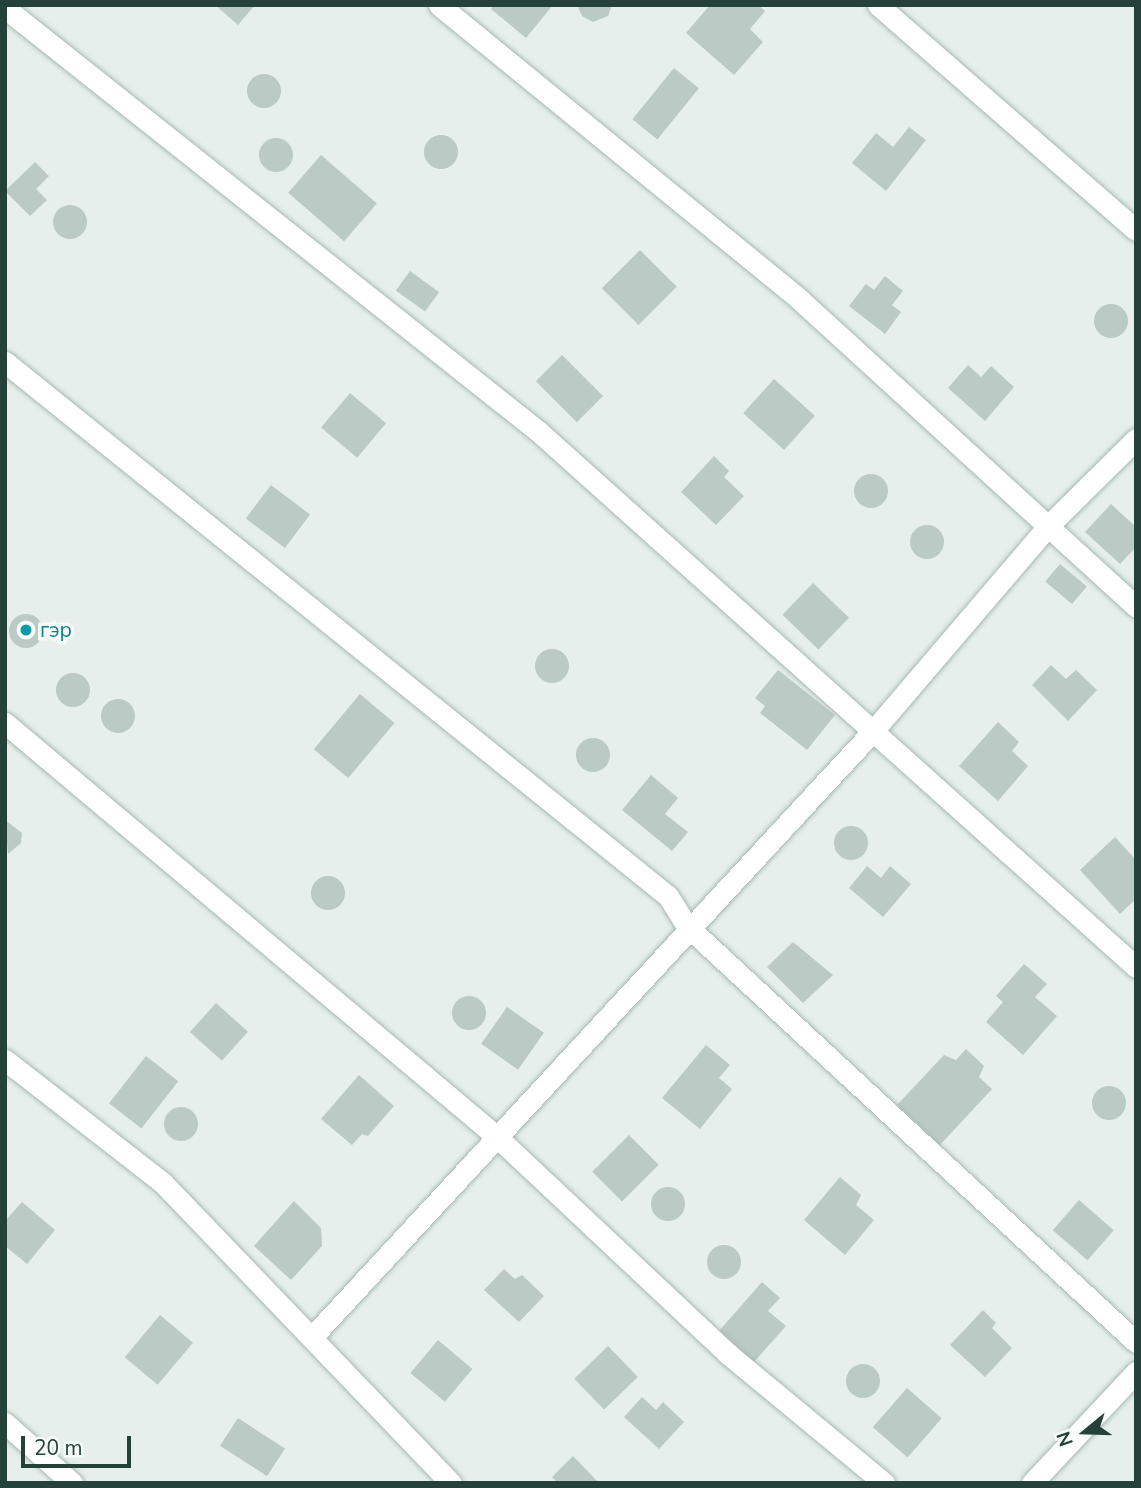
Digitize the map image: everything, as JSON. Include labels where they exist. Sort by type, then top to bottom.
[{"type":"street","points":[[439,5],[798,298],[1136,607]]},
{"type":"street","points":[[878,5],[1136,230]]},
{"type":"street","points":[[5,8],[538,431],[1136,967]]},
{"type":"street","points":[[5,362],[668,896],[687,926],[1136,1342]]},
{"type":"street","points":[[312,1336],[687,926],[873,731],[1047,527],[1136,439]]},
{"type":"street","points":[[5,723],[496,1136],[727,1353],[884,1483]]},
{"type":"street","points":[[5,1060],[163,1183],[451,1483]]},
{"type":"street","points":[[1032,1483],[1136,1372]]},
{"type":"street","points":[[5,1423],[72,1483]]},
{"type":"building","points":[[215,5],[255,5],[238,25]]},
{"type":"building","points":[[494,5],[553,5],[526,38],[491,9]]},
{"type":"building","points":[[577,5],[612,5],[608,16],[593,22],[582,16]]},
{"type":"building","points":[[710,5],[758,5],[765,11],[750,29],[763,42],[734,75],[686,33]]},
{"type":"building","points":[[674,68],[699,88],[657,139],[632,119]]},
{"type":"building","points":[[264,74],[276,79],[281,91],[276,103],[264,108],[252,103],[247,91],[252,79]]},
{"type":"building","points":[[909,127],[926,140],[886,191],[852,163],[876,133],[893,147]]},
{"type":"building","points":[[441,135],[453,140],[458,152],[453,164],[441,169],[429,164],[424,152],[429,140]]},
{"type":"building","points":[[276,138],[288,143],[293,155],[288,167],[276,172],[264,167],[259,155],[264,143]]},
{"type":"building","points":[[321,155],[377,204],[344,241],[288,193]]},
{"type":"building","points":[[35,162],[49,176],[36,189],[47,200],[30,216],[5,191]]},
{"type":"building","points":[[70,205],[82,210],[87,222],[82,234],[70,239],[58,234],[53,222],[58,210]]},
{"type":"building","points":[[640,250],[677,287],[639,325],[602,288]]},
{"type":"building","points":[[410,271],[439,292],[425,312],[396,290]]},
{"type":"building","points":[[885,276],[903,291],[892,305],[901,312],[885,334],[849,306],[866,284],[874,290]]},
{"type":"building","points":[[1111,304],[1123,309],[1128,321],[1123,333],[1111,338],[1099,333],[1094,321],[1099,309]]},
{"type":"building","points":[[562,355],[603,396],[577,422],[536,381]]},
{"type":"building","points":[[968,365],[981,377],[991,366],[1014,387],[985,421],[948,388]]},
{"type":"building","points":[[774,379],[815,416],[784,450],[743,413]]},
{"type":"building","points":[[350,393],[386,423],[357,458],[321,427]]},
{"type":"building","points":[[714,456],[729,471],[724,477],[744,496],[716,525],[681,492]]},
{"type":"building","points":[[871,474],[883,479],[888,491],[883,503],[871,508],[859,503],[854,491],[859,479]]},
{"type":"building","points":[[271,485],[310,514],[285,548],[246,519]]},
{"type":"building","points":[[1111,504],[1136,527],[1136,547],[1120,564],[1085,532]]},
{"type":"building","points":[[927,525],[939,530],[944,542],[939,554],[927,559],[915,554],[910,542],[915,530]]},
{"type":"building","points":[[1060,564],[1087,586],[1072,604],[1045,582]]},
{"type":"building","points":[[813,583],[849,618],[818,649],[782,615]]},
{"type":"building","name":"гэр","points":[[26,614],[38,619],[43,631],[38,643],[26,648],[14,643],[9,631],[14,619]]},
{"type":"building","points":[[552,649],[564,654],[569,666],[564,678],[552,683],[540,678],[535,666],[540,654]]},
{"type":"building","points":[[1051,665],[1066,679],[1076,670],[1097,690],[1068,721],[1032,685]]},
{"type":"building","points":[[778,670],[835,715],[807,750],[760,713],[765,706],[755,698]]},
{"type":"building","name":"гэр","points":[[73,673],[85,678],[90,690],[85,702],[73,707],[61,702],[56,690],[61,678]]},
{"type":"building","points":[[360,694],[394,723],[348,778],[314,749]]},
{"type":"building","points":[[118,699],[130,704],[135,716],[130,728],[118,733],[106,728],[101,716],[106,704]]},
{"type":"building","points":[[998,722],[1019,742],[1012,751],[1028,766],[998,801],[959,766]]},
{"type":"building","points":[[593,738],[605,743],[610,755],[605,767],[593,772],[581,767],[576,755],[581,743]]},
{"type":"building","points":[[651,775],[678,798],[665,814],[688,832],[672,851],[622,810]]},
{"type":"building","points":[[5,820],[22,833],[21,843],[8,854]]},
{"type":"building","points":[[851,826],[863,831],[868,843],[863,855],[851,860],[839,855],[834,843],[839,831]]},
{"type":"building","points":[[1115,837],[1136,860],[1136,899],[1120,914],[1080,870]]},
{"type":"building","points":[[867,866],[881,878],[890,866],[911,884],[883,917],[849,888]]},
{"type":"building","points":[[328,876],[340,881],[345,893],[340,905],[328,910],[316,905],[311,893],[316,881]]},
{"type":"building","points":[[793,942],[833,975],[803,1003],[767,967]]},
{"type":"building","points":[[1024,964],[1047,984],[1035,997],[1057,1016],[1023,1055],[986,1022],[1003,1002],[996,996]]},
{"type":"building","points":[[469,996],[481,1001],[486,1013],[481,1025],[469,1030],[457,1025],[452,1013],[457,1001]]},
{"type":"building","points":[[216,1003],[248,1032],[222,1061],[190,1032]]},
{"type":"building","points":[[507,1007],[544,1033],[518,1070],[481,1044]]},
{"type":"building","points":[[706,1045],[730,1065],[719,1078],[732,1089],[700,1129],[662,1098]]},
{"type":"building","points":[[966,1049],[984,1066],[979,1077],[992,1089],[940,1145],[897,1105],[944,1055],[956,1060]]},
{"type":"building","points":[[146,1056],[178,1081],[141,1129],[109,1103]]},
{"type":"building","points":[[359,1075],[394,1106],[368,1136],[362,1134],[352,1145],[321,1119]]},
{"type":"building","points":[[1109,1086],[1121,1091],[1126,1103],[1121,1115],[1109,1120],[1097,1115],[1092,1103],[1097,1091]]},
{"type":"building","points":[[181,1107],[193,1112],[198,1124],[193,1136],[181,1141],[169,1136],[164,1124],[169,1112]]},
{"type":"building","points":[[629,1135],[659,1165],[622,1201],[592,1172]]},
{"type":"building","points":[[840,1177],[861,1195],[856,1205],[874,1220],[845,1255],[804,1220]]},
{"type":"building","points":[[668,1187],[680,1192],[685,1204],[680,1216],[668,1221],[656,1216],[651,1204],[656,1192]]},
{"type":"building","points":[[1079,1200],[1114,1230],[1087,1260],[1053,1230]]},
{"type":"building","points":[[294,1201],[321,1228],[322,1246],[291,1280],[254,1246]]},
{"type":"building","points":[[22,1202],[55,1230],[27,1264],[5,1246],[5,1221]]},
{"type":"building","points":[[724,1245],[736,1250],[741,1262],[736,1274],[724,1279],[712,1274],[707,1262],[712,1250]]},
{"type":"building","points":[[504,1269],[515,1279],[522,1275],[544,1296],[519,1322],[484,1290]]},
{"type":"building","points":[[762,1282],[780,1298],[768,1311],[786,1326],[754,1362],[719,1331]]},
{"type":"building","points":[[983,1310],[996,1323],[992,1328],[1012,1348],[985,1377],[950,1345]]},
{"type":"building","points":[[160,1315],[193,1343],[158,1385],[125,1357]]},
{"type":"building","points":[[438,1340],[472,1369],[445,1402],[410,1373]]},
{"type":"building","points":[[608,1346],[638,1377],[604,1410],[574,1379]]},
{"type":"building","points":[[863,1364],[875,1369],[880,1381],[875,1393],[863,1398],[851,1393],[846,1381],[851,1369]]},
{"type":"building","points":[[907,1388],[942,1418],[908,1457],[873,1427]]},
{"type":"building","points":[[642,1397],[656,1410],[663,1402],[684,1422],[659,1449],[624,1417]]},
{"type":"building","points":[[238,1418],[285,1448],[267,1476],[220,1446]]},
{"type":"building","points":[[573,1456],[599,1483],[558,1483],[552,1477]]},
{"type":"place","name":"гэр","points":[[26,630]]}]
